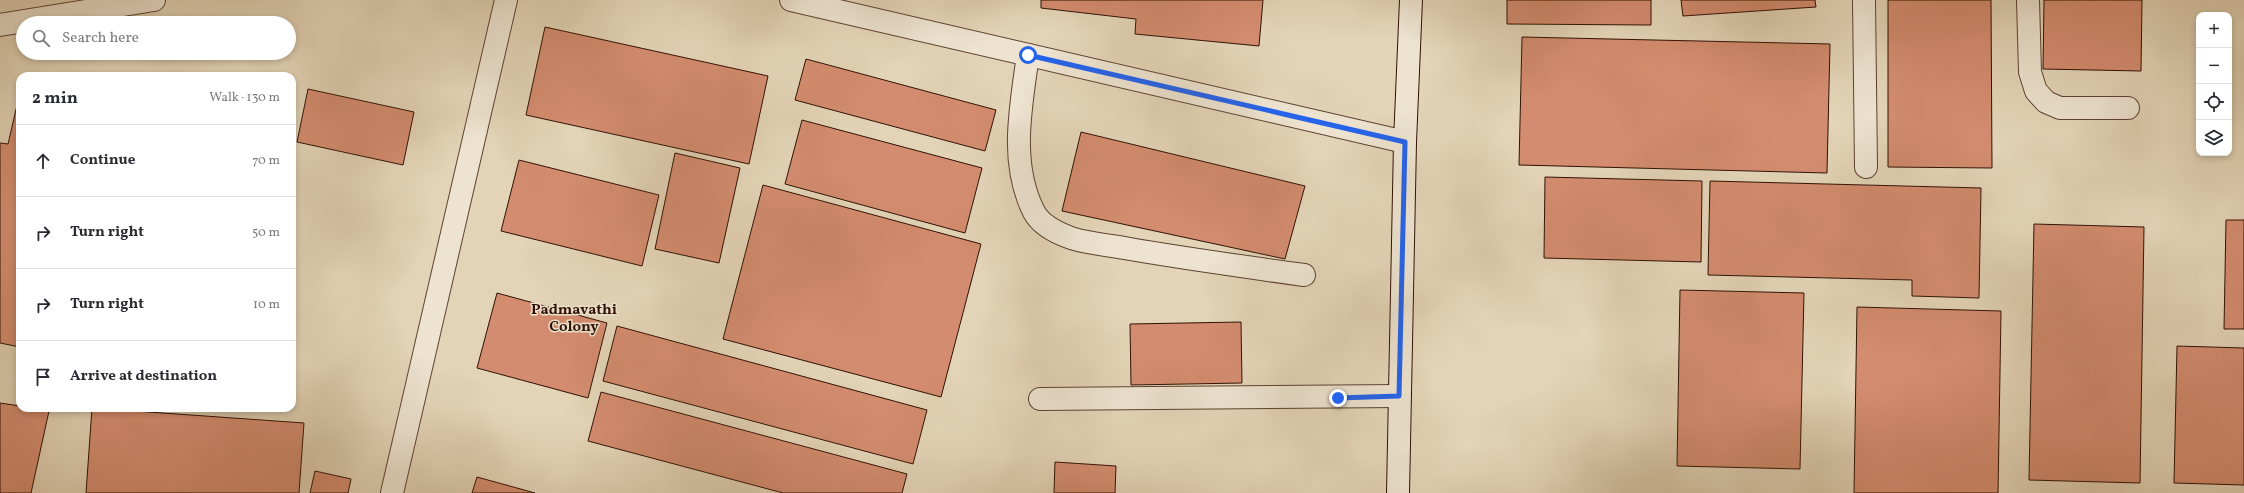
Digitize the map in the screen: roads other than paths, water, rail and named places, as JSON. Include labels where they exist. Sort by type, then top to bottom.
[{"type":"street","points":[[53,16],[70,0]]},
{"type":"street","points":[[62,16],[154,0]]},
{"type":"street","points":[[392,493],[506,0]]},
{"type":"street","points":[[1398,493],[1405,142],[1411,0]]},
{"type":"street","points":[[1864,0],[1866,167]]},
{"type":"street","points":[[2028,0],[2030,72],[2036,91],[2046,102],[2060,108],[2128,108]]},
{"type":"street","points":[[797,1],[1405,142]]},
{"type":"street","points":[[0,25],[16,23]]},
{"type":"street","points":[[1028,55],[1020,114],[1018,150],[1023,180],[1035,213],[1050,229],[1071,238],[1179,258],[1304,275]]},
{"type":"street","points":[[1040,398],[1399,396]]},
{"type":"district","name":"Padmavathi Colony","points":[[574,318]]}]
